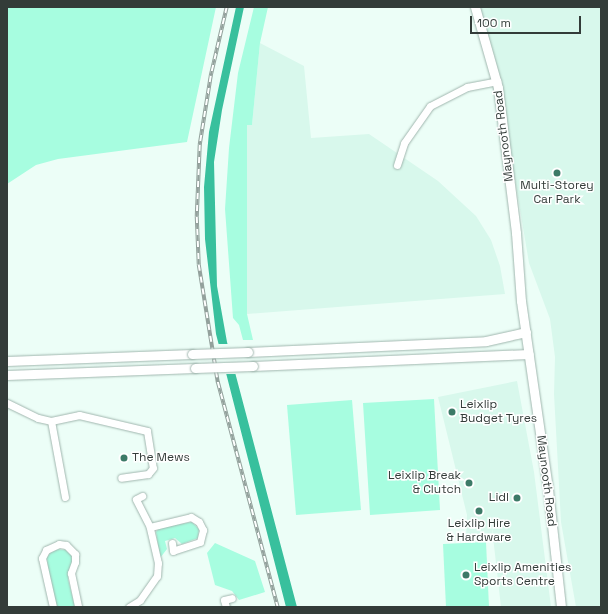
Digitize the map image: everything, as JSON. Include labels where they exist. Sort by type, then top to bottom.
[{"type":"main road","name":"Maynooth Road","points":[[475,7],[497,81],[516,232],[518,268],[548,489],[561,607]]},
{"type":"main road","points":[[7,361],[486,341],[526,332]]},
{"type":"main road","points":[[7,375],[529,354]]},
{"type":"street","points":[[397,165],[404,143],[430,106],[467,87],[497,81]]},
{"type":"street","points":[[7,403],[38,418],[51,421],[79,415],[147,431],[153,468],[148,474],[121,478]]},
{"type":"street","points":[[51,421],[65,497]]},
{"type":"street","points":[[129,607],[141,604],[157,576],[158,563],[150,527],[136,499],[142,496]]},
{"type":"street","points":[[150,527],[191,517],[199,522],[204,530],[200,542],[173,551],[172,543]]},
{"type":"street","points":[[53,607],[42,558],[46,550],[59,544],[66,544],[75,554],[75,562],[71,573],[78,607]]},
{"type":"street","points":[[226,607],[224,600],[232,598]]},
{"type":"shaded area","points":[[7,7],[216,7],[187,142],[58,159],[36,165],[7,184]]},
{"type":"shaded area","points":[[236,7],[244,7],[222,110],[214,162],[217,286],[227,342],[297,607],[286,607],[216,334],[205,239],[204,187],[209,132]]},
{"type":"shaded area","points":[[254,7],[268,7],[260,43],[252,125],[247,125],[247,314],[253,340],[243,340],[239,325],[233,318],[225,209],[229,148],[238,73]]},
{"type":"shaded area","points":[[477,7],[601,7],[601,607],[576,607],[561,522],[554,394],[555,357],[550,319],[529,263],[504,114]]},
{"type":"shaded area","points":[[260,43],[304,66],[311,138],[369,134],[438,181],[476,216],[491,240],[500,266],[505,294],[247,314],[247,125],[252,125]]},
{"type":"shaded area","points":[[517,381],[534,472],[551,607],[501,607],[492,528],[492,538],[466,537],[467,515],[438,397]]},
{"type":"shaded area","points":[[434,399],[440,510],[370,515],[363,403]]},
{"type":"shaded area","points":[[352,400],[361,510],[296,515],[287,405]]},
{"type":"shaded area","points":[[192,522],[199,529],[198,538],[182,544],[175,538],[165,541],[167,549],[160,558],[156,532],[159,528]]},
{"type":"shaded area","name":"Leixlip Amenities Sports Centre","points":[[486,542],[489,607],[446,607],[443,544]]},
{"type":"shaded area","points":[[215,543],[255,561],[265,592],[239,600],[232,591],[215,585],[207,553]]},
{"type":"shaded area","points":[[54,549],[66,550],[71,554],[72,560],[68,579],[75,607],[56,607],[48,573],[47,557]]},
{"type":"pier","points":[[216,344],[229,344],[237,374],[224,374]]},
{"type":"railway","points":[[227,7],[211,76],[200,145],[197,217],[199,265],[218,382],[278,607]]},
{"type":"place","name":"Multi-Storey Car Park","points":[[557,173]]},
{"type":"place","name":"Leixlip Budget Tyres","points":[[452,412]]},
{"type":"place","name":"The Mews","points":[[124,458]]},
{"type":"place","name":"Leixlip Break & Clutch","points":[[469,483]]},
{"type":"place","name":"Lidl","points":[[517,498]]},
{"type":"place","name":"Leixlip Hire & Hardware","points":[[479,511]]},
{"type":"place","name":"Leixlip Amenities Sports Centre","points":[[466,575]]}]
